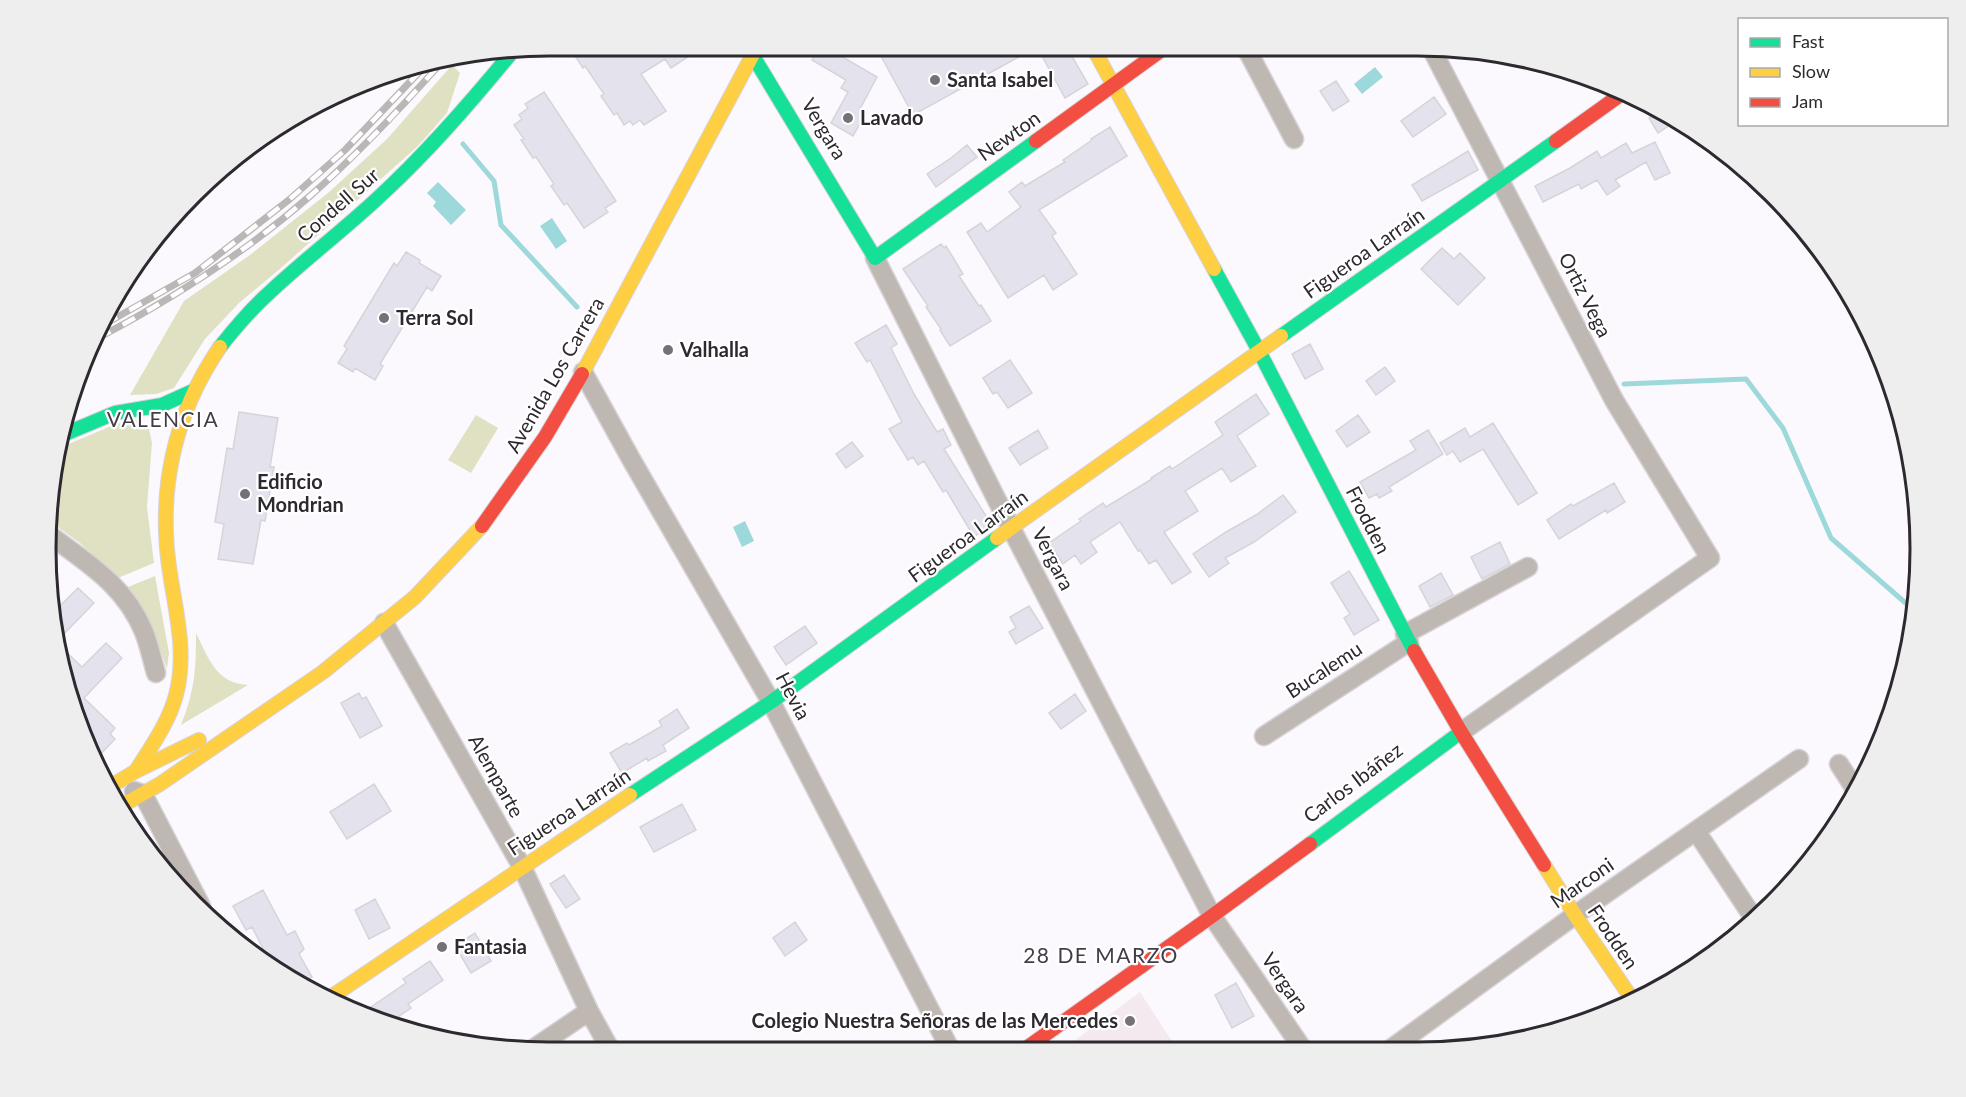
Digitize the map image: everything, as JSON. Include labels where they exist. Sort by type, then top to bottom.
[{"type":"street","name":"Avenida Los Carrera","points":[[127,803],[289,695],[351,650],[415,597],[482,526],[545,437],[583,372],[752,56]]},
{"type":"street","name":"Vergara","points":[[758,56],[875,258],[1011,528],[1212,916],[1298,1042]]},
{"type":"street","name":"Frodden","points":[[1098,56],[1259,351],[1407,638],[1461,732],[1575,915],[1629,994]]},
{"type":"street","name":"Newton","points":[[875,258],[1154,56]]},
{"type":"street","points":[[1250,56],[1294,139]]},
{"type":"street","name":"Ortiz Vega","points":[[1436,57],[1614,400],[1710,558]]},
{"type":"street","name":"Condell Sur","points":[[171,458],[183,414],[193,391],[226,338],[274,286],[379,197],[436,141],[507,58]]},
{"type":"street","name":"Figueroa Larraín","points":[[336,994],[771,702],[1011,528],[1617,98]]},
{"type":"street","name":"Hevia","points":[[583,372],[771,702],[946,1042]]},
{"type":"street","points":[[70,432],[115,413],[148,413],[193,391]]},
{"type":"street","points":[[136,771],[166,719],[176,694],[181,660],[166,537],[167,492],[171,458],[165,437]]},
{"type":"street","points":[[56,540],[98,570],[115,586],[144,633],[156,673]]},
{"type":"street","name":"Carlos Ibáñez","points":[[1035,1042],[1212,916],[1461,732],[1710,558]]},
{"type":"street","name":"Bucalemu","points":[[1264,736],[1407,638],[1528,567]]},
{"type":"street","name":"Alemparte","points":[[384,623],[522,867],[589,1011],[606,1042]]},
{"type":"street","name":"Avenida Los Carrera","points":[[116,784],[136,771],[289,695]]},
{"type":"street","name":"Marconi","points":[[1400,1042],[1575,915],[1799,759]]},
{"type":"street","points":[[1839,764],[1851,783]]},
{"type":"street","points":[[117,786],[143,794],[192,889]]},
{"type":"street","points":[[1696,831],[1750,912]]},
{"type":"street","points":[[544,1042],[589,1011]]},
{"type":"shaded area","name":"Colegio Nuestra Señoras de las Mercedes","points":[[1140,992],[1172,1042],[1072,1042]]},
{"type":"green space","points":[[452,65],[460,73],[447,113],[418,146],[239,303],[205,339],[174,388],[156,394],[130,395],[184,301],[250,255],[328,193],[387,139]]},
{"type":"green space","points":[[476,415],[498,428],[471,473],[448,460]]},
{"type":"green space","points":[[139,419],[149,429],[152,443],[147,507],[154,563],[118,578],[80,543],[57,526],[60,484],[67,445],[116,424]]},
{"type":"green space","points":[[155,576],[169,653],[167,669],[147,616],[128,587]]},
{"type":"green space","points":[[196,633],[221,675],[228,680],[248,685],[181,725],[194,679]]},
{"type":"water","points":[[1375,67],[1383,77],[1362,94],[1354,84]]},
{"type":"water","points":[[438,182],[466,210],[451,225],[433,206],[436,202],[427,193]]},
{"type":"water","points":[[552,218],[567,241],[556,249],[540,226]]},
{"type":"water","points":[[745,521],[754,541],[742,547],[733,527]]},
{"type":"building","points":[[575,56],[689,56],[671,68],[665,59],[641,74],[666,111],[644,125],[640,120],[633,125],[630,121],[624,125],[617,113],[614,115],[601,96],[604,94],[585,66],[583,68]]},
{"type":"building","points":[[814,56],[841,56],[877,77],[860,109],[866,113],[853,136],[831,123],[848,92],[841,88],[846,80],[812,60]]},
{"type":"building","name":"Santa Isabel","points":[[881,56],[1021,56],[913,115]]},
{"type":"building","name":"Santa Isabel","points":[[1042,56],[1072,56],[1088,84],[1065,98]]},
{"type":"building","points":[[1336,81],[1349,101],[1333,111],[1320,91]]},
{"type":"building","points":[[544,92],[616,201],[605,208],[608,212],[584,228],[567,203],[564,205],[551,186],[554,184],[536,157],[533,158],[514,125],[522,119],[519,115],[528,108],[525,104]]},
{"type":"building","points":[[1434,97],[1446,114],[1413,137],[1401,121]]},
{"type":"building","points":[[1653,116],[1669,125],[1658,133],[1649,118]]},
{"type":"building","points":[[1110,127],[1127,156],[1039,210],[1056,233],[1052,236],[1077,274],[1053,290],[1044,275],[1008,298],[967,232],[981,223],[987,232],[1021,207],[1009,192],[1022,182],[1025,186],[1065,162],[1063,160]]},
{"type":"building","points":[[1655,142],[1670,173],[1655,180],[1646,162],[1615,180],[1620,186],[1607,195],[1597,180],[1581,189],[1579,184],[1543,202],[1535,186],[1597,151],[1601,158],[1626,143],[1632,153]]},
{"type":"building","points":[[967,145],[977,157],[936,187],[927,174]]},
{"type":"building","points":[[1468,151],[1478,170],[1422,201],[1412,185]]},
{"type":"building","points":[[941,244],[944,248],[946,246],[963,274],[959,276],[991,321],[950,346],[926,307],[928,306],[903,269]]},
{"type":"building","points":[[1442,248],[1454,259],[1460,253],[1485,278],[1458,305],[1421,269]]},
{"type":"building","name":"Terra Sol","points":[[406,252],[441,276],[432,291],[427,287],[380,364],[383,366],[375,380],[355,368],[353,372],[338,363],[347,349],[344,346],[394,263],[397,266]]},
{"type":"building","points":[[886,325],[897,344],[891,348],[914,394],[937,432],[943,429],[951,445],[944,449],[991,524],[974,537],[946,490],[943,492],[924,461],[918,465],[913,457],[908,460],[889,429],[902,422],[870,360],[867,362],[855,343]]},
{"type":"building","points":[[1310,344],[1323,369],[1305,379],[1292,354]]},
{"type":"building","points":[[1010,360],[1032,393],[1008,408],[997,392],[993,394],[983,378]]},
{"type":"building","points":[[1385,367],[1395,381],[1376,395],[1366,381]]},
{"type":"building","points":[[1256,394],[1269,414],[1237,436],[1256,466],[1231,482],[1222,468],[1185,491],[1198,511],[1164,532],[1191,572],[1172,584],[1156,560],[1149,564],[1140,550],[1138,551],[1120,522],[1090,542],[1097,552],[1081,564],[1075,555],[1063,564],[1049,543],[1103,503],[1106,507],[1170,466],[1172,469],[1223,435],[1215,422]]},
{"type":"building","name":"Edificio Mondrian","points":[[239,412],[278,418],[270,467],[274,467],[265,521],[261,520],[253,564],[218,559],[224,524],[215,522],[227,448],[233,449]]},
{"type":"building","points":[[1358,415],[1370,432],[1347,447],[1336,431]]},
{"type":"building","points":[[1493,423],[1537,493],[1518,505],[1483,449],[1460,462],[1453,451],[1447,455],[1440,443],[1465,428],[1470,437]]},
{"type":"building","points":[[1038,430],[1048,448],[1020,465],[1009,448]]},
{"type":"building","points":[[1428,430],[1443,454],[1389,487],[1392,491],[1379,498],[1377,494],[1369,498],[1360,482],[1416,450],[1410,441]]},
{"type":"building","points":[[852,442],[863,456],[846,468],[836,454]]},
{"type":"building","points":[[1614,483],[1625,502],[1607,513],[1606,510],[1559,539],[1547,520],[1571,504],[1573,506]]},
{"type":"building","points":[[1283,495],[1296,512],[1254,542],[1225,558],[1229,563],[1209,577],[1193,554],[1256,515]]},
{"type":"building","points":[[1500,542],[1510,564],[1482,579],[1471,557]]},
{"type":"building","points":[[1349,571],[1379,620],[1354,635],[1344,618],[1350,614],[1331,583]]},
{"type":"building","points":[[1441,573],[1453,595],[1430,607],[1419,586]]},
{"type":"building","points":[[78,588],[94,603],[63,635],[59,607]]},
{"type":"building","points":[[1029,606],[1043,628],[1016,644],[1009,632],[1016,628],[1010,617]]},
{"type":"building","points":[[805,626],[817,643],[786,665],[774,647]]},
{"type":"building","points":[[106,643],[122,658],[84,698],[115,728],[110,734],[115,739],[100,754],[82,707],[67,652],[82,667]]},
{"type":"building","points":[[359,693],[362,699],[366,697],[382,726],[360,738],[341,703]]},
{"type":"building","points":[[1075,694],[1086,711],[1061,729],[1049,713]]},
{"type":"building","points":[[677,709],[689,728],[663,745],[666,751],[648,761],[647,758],[622,773],[610,753],[662,726],[659,721]]},
{"type":"building","points":[[374,784],[391,811],[347,839],[330,812]]},
{"type":"building","points":[[682,804],[696,830],[654,852],[640,827]]},
{"type":"building","points":[[564,875],[580,899],[566,908],[550,884]]},
{"type":"building","points":[[263,890],[287,935],[295,931],[304,949],[299,954],[312,977],[309,979],[264,951],[252,927],[246,930],[233,906]]},
{"type":"building","points":[[375,899],[390,928],[369,939],[355,910]]},
{"type":"building","points":[[795,922],[807,940],[785,956],[773,938]]},
{"type":"building","points":[[475,933],[491,961],[471,973],[455,946]]},
{"type":"building","points":[[430,961],[443,980],[408,1004],[411,1008],[397,1017],[372,1008],[406,983],[403,979]]},
{"type":"building","points":[[1236,983],[1254,1016],[1232,1028],[1215,995]]},
{"type":"waterway","points":[[463,144],[494,181],[501,225],[577,307]]},
{"type":"waterway","points":[[1624,384],[1746,379],[1783,428],[1831,538],[1907,604]]},
{"type":"railway","points":[[104,335],[208,273],[286,217],[361,148],[436,69]]},
{"type":"railway","points":[[112,320],[195,273],[290,199],[345,150],[419,73]]},
{"type":"traffic: fast","points":[[753,56],[875,258],[1036,141]]},
{"type":"traffic: fast","points":[[220,347],[262,299],[366,209],[415,162],[507,58]]},
{"type":"traffic: fast","points":[[1281,336],[1556,141]]},
{"type":"traffic: fast","points":[[1214,269],[1259,351],[1414,651]]},
{"type":"traffic: fast","points":[[70,432],[115,413],[162,405],[193,391]]},
{"type":"traffic: fast","points":[[630,795],[771,702],[997,538]]},
{"type":"traffic: fast","points":[[1310,844],[1461,732]]},
{"type":"traffic: slow","points":[[582,374],[752,56]]},
{"type":"traffic: slow","points":[[1097,56],[1214,269]]},
{"type":"traffic: slow","points":[[997,538],[1281,336]]},
{"type":"traffic: slow","points":[[136,771],[169,715],[176,695],[181,664],[167,543],[166,513],[173,455],[191,399],[220,347]]},
{"type":"traffic: slow","points":[[127,803],[160,784],[323,672],[415,597],[482,526]]},
{"type":"traffic: slow","points":[[115,783],[199,740]]},
{"type":"traffic: slow","points":[[336,994],[630,795]]},
{"type":"traffic: slow","points":[[1544,865],[1629,994]]},
{"type":"traffic: jam","points":[[1036,141],[1153,56]]},
{"type":"traffic: jam","points":[[1556,141],[1617,98]]},
{"type":"traffic: jam","points":[[482,526],[545,437],[582,374]]},
{"type":"traffic: jam","points":[[1414,651],[1461,732],[1544,865]]},
{"type":"traffic: jam","points":[[1035,1042],[1310,844]]},
{"type":"place","name":"Santa Isabel","points":[[935,80]]},
{"type":"place","name":"Lavado","points":[[848,118]]},
{"type":"place","name":"Terra Sol","points":[[384,318]]},
{"type":"place","name":"Valhalla","points":[[668,350]]},
{"type":"place","name":"Edificio Mondrian","points":[[245,494]]},
{"type":"place","name":"Fantasia","points":[[442,947]]},
{"type":"place","name":"Colegio Nuestra Señoras de las Mercedes","points":[[1130,1021]]},
{"type":"district","name":"VALENCIA","points":[[163,420]]},
{"type":"district","name":"28 DE MARZO","points":[[1101,956]]}]
